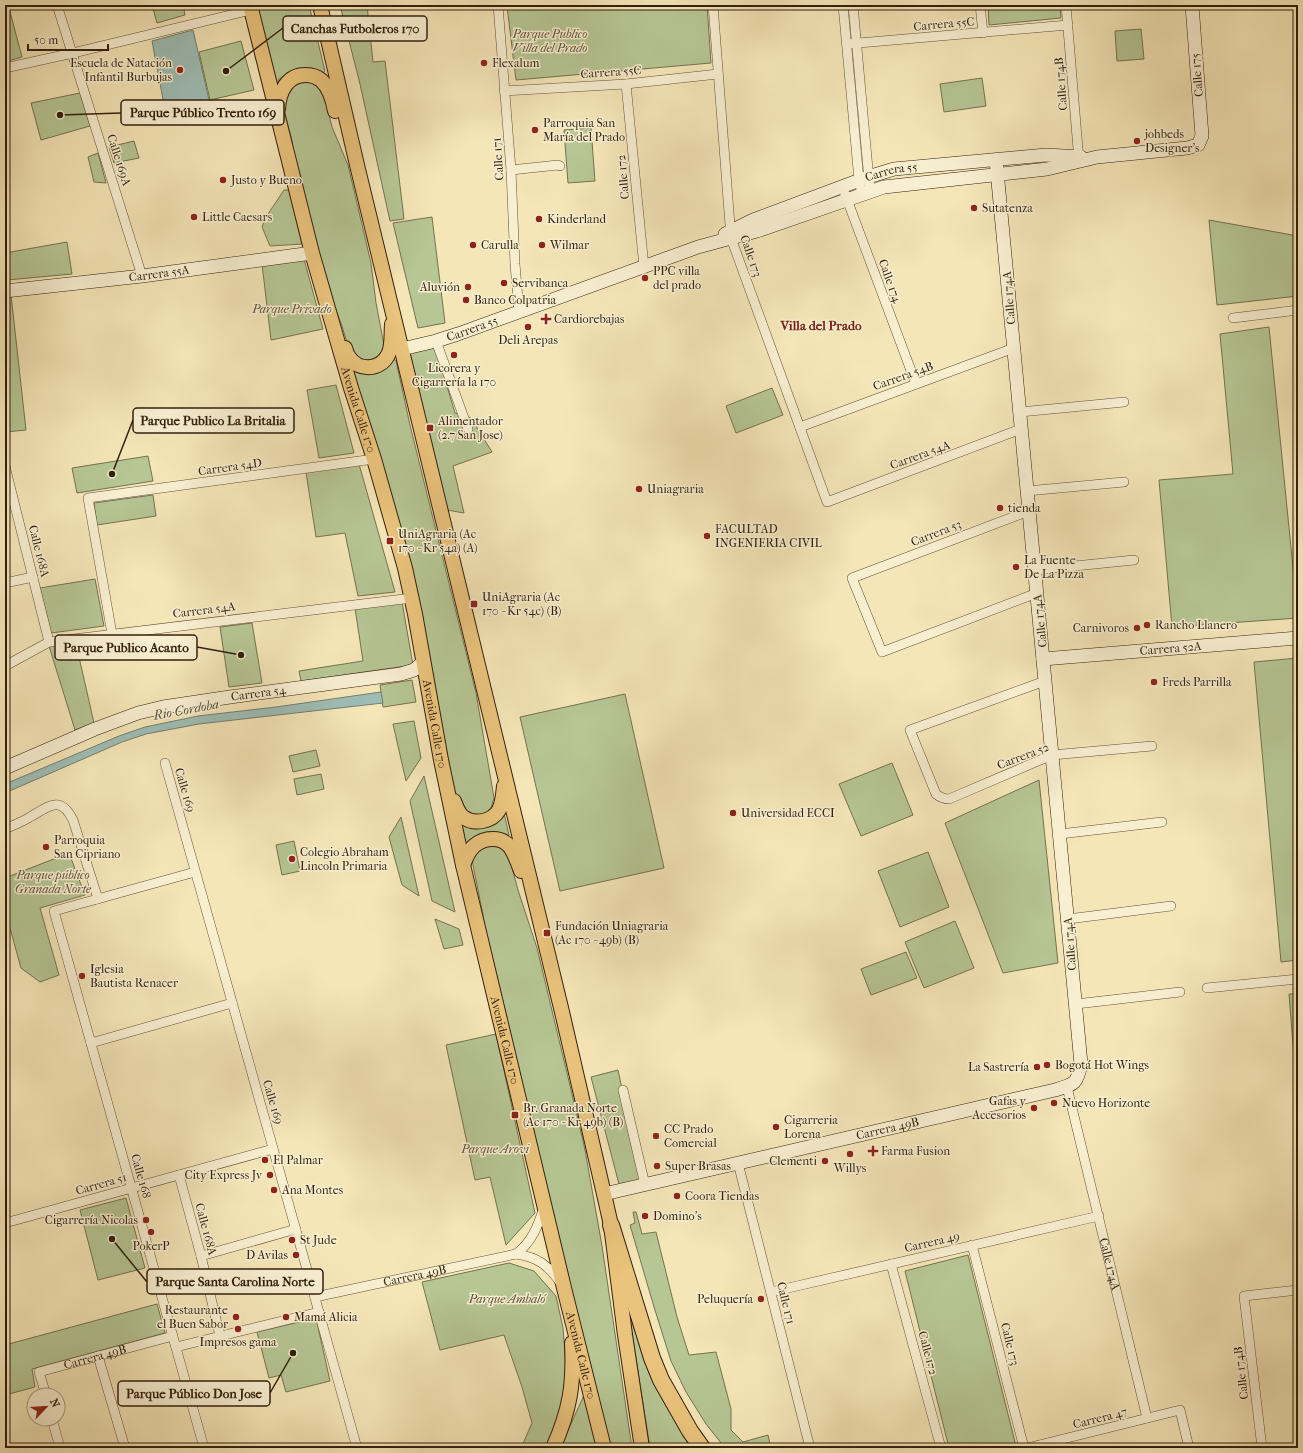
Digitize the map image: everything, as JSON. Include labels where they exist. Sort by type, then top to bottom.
[{"type":"highway","points":[[611,1225],[652,1358],[661,1380],[690,1431],[702,1448]]},
{"type":"main road","points":[[320,5],[357,165],[540,920],[611,1225],[627,1349],[642,1448]]},
{"type":"main road","name":"Avenida Calle 170","points":[[251,8],[312,253],[351,388],[374,459],[412,598],[441,760],[463,865],[564,1288],[604,1448]]},
{"type":"main road","points":[[278,117],[279,100],[281,91],[285,84],[292,78],[302,75],[312,75],[321,80],[332,96],[339,126],[357,165]]},
{"type":"main road","points":[[325,298],[348,356],[354,363],[362,367],[372,368],[382,363],[388,357],[391,349],[392,308]]},
{"type":"main road","points":[[441,760],[459,813],[469,820],[483,822],[490,819],[498,812],[502,802],[505,774]]},
{"type":"main road","points":[[463,865],[467,855],[474,846],[484,839],[500,840],[507,843],[514,853],[540,920]]},
{"type":"main road","points":[[553,1448],[567,1412],[572,1386],[571,1315]]},
{"type":"street","name":"Calle 169A","points":[[57,5],[142,276]]},
{"type":"street","name":"Calle 171","points":[[498,5],[511,170],[515,264],[519,312]]},
{"type":"street","name":"Calle 173","points":[[713,5],[731,234],[827,502]]},
{"type":"street","points":[[843,5],[851,44],[863,178],[866,192]]},
{"type":"street","points":[[851,44],[852,5]]},
{"type":"street","points":[[980,5],[983,33]]},
{"type":"street","name":"Calle 174B","points":[[1066,5],[1079,159]]},
{"type":"street","name":"Calle 175","points":[[1192,5],[1202,136],[1198,145]]},
{"type":"street","points":[[5,68],[73,53],[251,8]]},
{"type":"street","name":"Carrera 55C","points":[[851,44],[1068,25]]},
{"type":"street","name":"Carrera 55C","points":[[504,91],[626,84],[718,74]]},
{"type":"street","name":"Calle 172","points":[[626,84],[644,267]]},
{"type":"street","name":"Carrera 55","points":[[731,234],[757,231],[884,187],[1047,169],[1079,159],[1187,148],[1198,145]]},
{"type":"street","name":"Carrera 55","points":[[402,349],[436,341],[644,267],[731,234],[753,220],[863,178],[894,169],[1046,155],[1079,159]]},
{"type":"street","name":"Calle 174A","points":[[996,160],[1081,1064],[1078,1078],[1072,1084],[1099,1216],[1147,1418]]},
{"type":"street","points":[[511,170],[560,166]]},
{"type":"street","name":"Calle 174","points":[[842,186],[916,384]]},
{"type":"street","name":"Carrera 55A","points":[[5,291],[142,276],[312,253]]},
{"type":"street","points":[[1233,318],[1298,310]]},
{"type":"street","points":[[436,341],[468,429]]},
{"type":"street","name":"Carrera 54B","points":[[800,427],[1014,348]]},
{"type":"street","points":[[1020,412],[1124,402]]},
{"type":"street","name":"Carrera 54A","points":[[827,502],[1022,429]]},
{"type":"street","name":"Carrera 54D","points":[[112,634],[88,498],[374,459]]},
{"type":"street","name":"Calle 168A","points":[[5,466],[7,484],[33,577],[49,642]]},
{"type":"street","points":[[1027,491],[1124,482]]},
{"type":"street","name":"Carrera 53","points":[[1029,511],[852,578],[882,652],[1037,593]]},
{"type":"street","points":[[1035,570],[1134,560]]},
{"type":"street","points":[[5,583],[33,577]]},
{"type":"street","name":"Carrera 54A","points":[[5,666],[49,642],[412,598]]},
{"type":"street","name":"Carrera 52A","points":[[1043,659],[1298,638]]},
{"type":"street","name":"Carrera 54","points":[[5,768],[95,729],[138,713],[163,707],[208,700],[401,674],[414,670],[423,662]]},
{"type":"street","name":"Carrera 52","points":[[1045,681],[910,730],[935,790],[940,798],[949,799],[1052,755],[1152,746]]},
{"type":"street","name":"Calle 169","points":[[165,763],[357,1448]]},
{"type":"street","points":[[5,829],[24,821],[48,806],[54,805],[65,808],[73,820],[98,899],[195,872]]},
{"type":"street","points":[[1060,834],[1162,822]]},
{"type":"street","name":"Calle 168","points":[[98,899],[54,911],[204,1448]]},
{"type":"street","points":[[1068,919],[1171,906]]},
{"type":"street","points":[[1207,988],[1298,979]]},
{"type":"street","points":[[1076,1004],[1180,992]]},
{"type":"street","points":[[91,1043],[232,1003]]},
{"type":"street","name":"Carrera 49B","points":[[604,1194],[1072,1084]]},
{"type":"street","points":[[623,1090],[645,1185]]},
{"type":"street","name":"Carrera 51","points":[[5,1223],[273,1149]]},
{"type":"street","name":"Calle 171","points":[[738,1163],[810,1448]]},
{"type":"street","name":"Calle 168A","points":[[179,1175],[201,1256],[220,1336]]},
{"type":"street","points":[[516,1254],[526,1245],[534,1234],[544,1205]]},
{"type":"street","name":"Carrera 49","points":[[771,1292],[1099,1216]]},
{"type":"street","points":[[201,1256],[296,1229]]},
{"type":"street","name":"Calle 173","points":[[972,1245],[1025,1448]]},
{"type":"street","name":"Carrera 49B","points":[[314,1296],[516,1254],[540,1261],[547,1267],[564,1288]]},
{"type":"street","name":"Calle 172","points":[[892,1264],[941,1448]]},
{"type":"street","name":"Calle 174B","points":[[1262,1448],[1244,1296],[1298,1290]]},
{"type":"street","points":[[176,1347],[319,1312]]},
{"type":"street","name":"Carrera 49B","points":[[44,1387],[39,1372],[173,1336]]},
{"type":"street","points":[[98,1356],[125,1448]]},
{"type":"street","name":"Carrera 47","points":[[1025,1448],[1180,1410],[1189,1448]]},
{"type":"street","points":[[54,1427],[60,1448]]},
{"type":"green space","points":[[152,5],[183,5],[185,15],[157,23]]},
{"type":"green space","points":[[255,5],[309,5],[325,71],[323,73],[295,70],[279,79],[277,84]]},
{"type":"green space","points":[[340,5],[367,5],[373,62],[385,61],[404,219],[390,221],[360,84]]},
{"type":"green space","name":"Parque Publico Villa del Prado","points":[[707,5],[711,63],[516,80],[507,6]]},
{"type":"green space","points":[[988,5],[1060,5],[1061,18],[989,25]]},
{"type":"green space","points":[[9,8],[22,57],[5,62],[5,9]]},
{"type":"green space","points":[[1141,29],[1144,59],[1117,61],[1115,31]]},
{"type":"green space","points":[[241,41],[254,90],[210,100],[199,52]]},
{"type":"green space","points":[[982,78],[986,106],[944,112],[940,84]]},
{"type":"green space","points":[[307,81],[317,85],[324,95],[332,127],[348,165],[371,263],[376,303],[384,345],[383,350],[376,357],[365,362],[349,349],[329,292],[296,170],[292,141],[283,106],[288,89],[292,85]]},
{"type":"green space","points":[[80,93],[90,126],[41,140],[31,103]]},
{"type":"green space","points":[[591,128],[595,181],[568,183],[564,130]]},
{"type":"green space","points":[[134,141],[139,158],[114,163],[109,147]]},
{"type":"green space","points":[[98,153],[106,183],[94,182],[88,157]]},
{"type":"green space","points":[[284,190],[289,190],[302,244],[270,246],[262,227],[266,217]]},
{"type":"green space","points":[[432,217],[445,323],[418,328],[393,223]]},
{"type":"green space","points":[[1209,220],[1298,236],[1298,296],[1217,305]]},
{"type":"green space","points":[[67,242],[72,274],[7,280],[5,272],[5,253]]},
{"type":"green space","name":"Parque Privado","points":[[304,259],[323,329],[271,340],[262,264]]},
{"type":"green space","points":[[11,295],[26,430],[5,432],[5,296]]},
{"type":"green space","points":[[1269,327],[1298,618],[1172,627],[1159,480],[1233,474],[1220,334]]},
{"type":"green space","points":[[435,346],[455,413],[471,418],[492,452],[453,466],[464,513],[447,510],[407,351]]},
{"type":"green space","points":[[391,359],[396,361],[410,425],[476,693],[494,798],[491,808],[483,815],[466,814],[456,797],[427,657],[350,372],[353,369]]},
{"type":"green space","points":[[336,385],[354,453],[319,458],[307,390]]},
{"type":"green space","points":[[772,388],[783,415],[736,433],[726,406]]},
{"type":"green space","points":[[148,456],[153,481],[77,493],[72,468]]},
{"type":"green space","points":[[359,464],[395,592],[358,596],[345,533],[316,537],[306,472]]},
{"type":"green space","points":[[153,495],[156,516],[97,525],[94,503]]},
{"type":"green space","points":[[95,579],[104,626],[51,633],[40,588]]},
{"type":"green space","points":[[402,602],[413,665],[301,681],[299,671],[363,661],[355,608]]},
{"type":"green space","points":[[252,623],[262,683],[229,687],[220,627]]},
{"type":"green space","points":[[76,644],[94,723],[75,730],[49,646]]},
{"type":"green space","points":[[1298,658],[1298,960],[1281,962],[1254,662]]},
{"type":"green space","points":[[412,680],[416,702],[383,707],[380,685]]},
{"type":"green space","points":[[625,694],[664,868],[560,891],[520,717]]},
{"type":"green space","points":[[414,721],[421,758],[406,781],[393,724]]},
{"type":"green space","points":[[316,750],[320,766],[293,772],[289,756]]},
{"type":"green space","points":[[892,763],[913,815],[861,836],[839,784]]},
{"type":"green space","points":[[321,774],[324,789],[297,795],[294,779]]},
{"type":"green space","points":[[424,776],[455,912],[432,901],[410,801]]},
{"type":"green space","points":[[1039,780],[1058,963],[1003,973],[945,823]]},
{"type":"green space","points":[[504,813],[509,835],[485,832],[464,845],[461,824],[468,827]]},
{"type":"green space","points":[[401,817],[419,896],[402,885],[389,837]]},
{"type":"green space","points":[[294,841],[300,871],[282,875],[276,845]]},
{"type":"green space","points":[[490,843],[503,847],[509,856],[518,890],[537,948],[577,1115],[585,1150],[602,1246],[632,1448],[611,1448],[579,1324],[486,938],[472,860],[475,852]]},
{"type":"green space","points":[[928,852],[949,907],[900,927],[878,871]]},
{"type":"green space","name":"Parque público Granada Norte","points":[[69,853],[85,895],[40,908],[59,975],[40,982],[21,968],[5,910],[5,878]]},
{"type":"green space","points":[[435,919],[459,929],[463,945],[444,949]]},
{"type":"green space","points":[[955,921],[974,968],[924,988],[905,942]]},
{"type":"green space","points":[[906,952],[917,978],[871,995],[861,969]]},
{"type":"green space","points":[[1289,994],[1298,994],[1298,1109]]},
{"type":"green space","name":"Parque Arovi","points":[[496,1034],[535,1213],[506,1245],[490,1177],[475,1180],[446,1045]]},
{"type":"green space","points":[[618,1070],[642,1182],[620,1188],[591,1077]]},
{"type":"green space","points":[[126,1198],[145,1268],[98,1280],[80,1210]]},
{"type":"green space","points":[[633,1212],[636,1212],[642,1234],[656,1232],[677,1317],[689,1355],[716,1352],[731,1409],[731,1430],[743,1442],[768,1435],[771,1448],[725,1448],[706,1424],[686,1392],[671,1361],[654,1307],[630,1225],[635,1223]]},
{"type":"green space","points":[[968,1255],[1016,1446],[1009,1448],[949,1448],[905,1271]]},
{"type":"green space","name":"Parque Ambaló","points":[[509,1263],[534,1271],[556,1296],[563,1328],[566,1369],[563,1411],[550,1448],[521,1448],[532,1423],[522,1387],[504,1335],[440,1350],[422,1282]]},
{"type":"green space","points":[[157,1304],[165,1333],[32,1369],[35,1387],[26,1387],[26,1389],[5,1395],[5,1345]]},
{"type":"green space","points":[[629,1314],[657,1389],[695,1448],[650,1448]]},
{"type":"green space","points":[[316,1318],[330,1381],[286,1392],[281,1375],[269,1378],[257,1332]]},
{"type":"green space","points":[[585,1393],[598,1448],[560,1448]]},
{"type":"water","name":"Escuela de Natación Infantil Burbujas","points":[[193,30],[209,100],[165,110],[152,41]]},
{"type":"water","points":[[381,692],[383,703],[199,724],[146,734],[122,742],[5,793],[5,784],[119,736],[145,727],[198,716],[276,707]]},
{"type":"place","name":"Flexalum","points":[[484,63]]},
{"type":"place","name":"Escuela de Natación Infantil Burbujas","points":[[180,70]]},
{"type":"place","name":"Canchas Futboleros 170","points":[[226,71]]},
{"type":"place","name":"Parque Público Trento 169","points":[[60,115]]},
{"type":"place","name":"Parroquia San María del Prado","points":[[535,130]]},
{"type":"place","name":"johbeds Designer's","points":[[1137,141]]},
{"type":"place","name":"Justo y Bueno","points":[[223,180]]},
{"type":"place","name":"Sutatenza","points":[[974,208]]},
{"type":"place","name":"Little Caesars","points":[[194,217]]},
{"type":"place","name":"Kinderland","points":[[539,219]]},
{"type":"place","name":"Carulla","points":[[473,245]]},
{"type":"place","name":"Wilmar","points":[[542,245]]},
{"type":"place","name":"PPC villa del prado","points":[[645,278]]},
{"type":"place","name":"Servibanca","points":[[504,283]]},
{"type":"place","name":"Aluvión","points":[[468,287]]},
{"type":"place","name":"Banco Colpatria","points":[[466,300]]},
{"type":"place","name":"Cardiorebajas","points":[[546,319]]},
{"type":"place","name":"Deli Arepas","points":[[528,327]]},
{"type":"place","name":"Licorera y Cigarrería la 170","points":[[454,355]]},
{"type":"place","name":"Alimentador (2.7 San Jose)","points":[[430,428]]},
{"type":"place","name":"Parque Publico La Britalia","points":[[112,474]]},
{"type":"place","name":"Uniagraria","points":[[639,489]]},
{"type":"place","name":"tienda","points":[[1000,508]]},
{"type":"place","name":"FACULTAD INGENIERIA CIVIL","points":[[707,536]]},
{"type":"place","name":"UniAgraria (Ac 170 - Kr 54a) (A)","points":[[390,541]]},
{"type":"place","name":"La Fuente De La Pizza","points":[[1016,567]]},
{"type":"place","name":"UniAgraria (Ac 170 - Kr 54c) (B)","points":[[474,604]]},
{"type":"place","name":"Rancho Llanero","points":[[1147,625]]},
{"type":"place","name":"Carnivoros","points":[[1137,628]]},
{"type":"place","name":"Parque Publico Acanto","points":[[241,655]]},
{"type":"place","name":"Freds Parrilla","points":[[1154,682]]},
{"type":"place","name":"Universidad ECCI","points":[[733,813]]},
{"type":"place","name":"Parroquia San Cipriano","points":[[46,847]]},
{"type":"place","name":"Colegio Abraham Lincoln Primaria","points":[[292,859]]},
{"type":"place","name":"Fundación Uniagraria (Ac 170 - 49b) (B)","points":[[547,933]]},
{"type":"place","name":"Iglesia Bautista Renacer","points":[[82,976]]},
{"type":"place","name":"Bogotá Hot Wings","points":[[1047,1065]]},
{"type":"place","name":"La Sastrería","points":[[1037,1067]]},
{"type":"place","name":"Nuevo Horizonte","points":[[1054,1103]]},
{"type":"place","name":"Gafas y Accesorios","points":[[1034,1108]]},
{"type":"place","name":"Br. Granada Norte (Ac 170 - Kr 49b) (B)","points":[[515,1115]]},
{"type":"place","name":"Cigarreria Lorena","points":[[776,1127]]},
{"type":"place","name":"CC Prado Comercial","points":[[656,1136]]},
{"type":"place","name":"Farma Fusion","points":[[873,1151]]},
{"type":"place","name":"Willys","points":[[850,1154]]},
{"type":"place","name":"El Palmar","points":[[265,1160]]},
{"type":"place","name":"Clementi","points":[[825,1161]]},
{"type":"place","name":"Super Brasas","points":[[657,1166]]},
{"type":"place","name":"City Express Jv","points":[[270,1175]]},
{"type":"place","name":"Ana Montes","points":[[274,1190]]},
{"type":"place","name":"Coora Tiendas","points":[[677,1196]]},
{"type":"place","name":"Domino's","points":[[645,1216]]},
{"type":"place","name":"Cigarrería Nicolas","points":[[146,1220]]},
{"type":"place","name":"PokerP","points":[[151,1232]]},
{"type":"place","name":"Parque Santa Carolina Norte","points":[[112,1239]]},
{"type":"place","name":"St Jude","points":[[292,1240]]},
{"type":"place","name":"D Avilas","points":[[296,1255]]},
{"type":"place","name":"Peluquería","points":[[761,1299]]},
{"type":"place","name":"Restaurante el Buen Sabor","points":[[236,1317]]},
{"type":"place","name":"Mamá Alicia","points":[[286,1317]]},
{"type":"place","name":"Impresos gama","points":[[238,1329]]},
{"type":"place","name":"Parque Público Don Jose","points":[[293,1353]]},
{"type":"district","name":"Villa del Prado","points":[[821,325]]},
{"type":"water label","name":"Rio Cordoba","points":[[186,709]]}]
